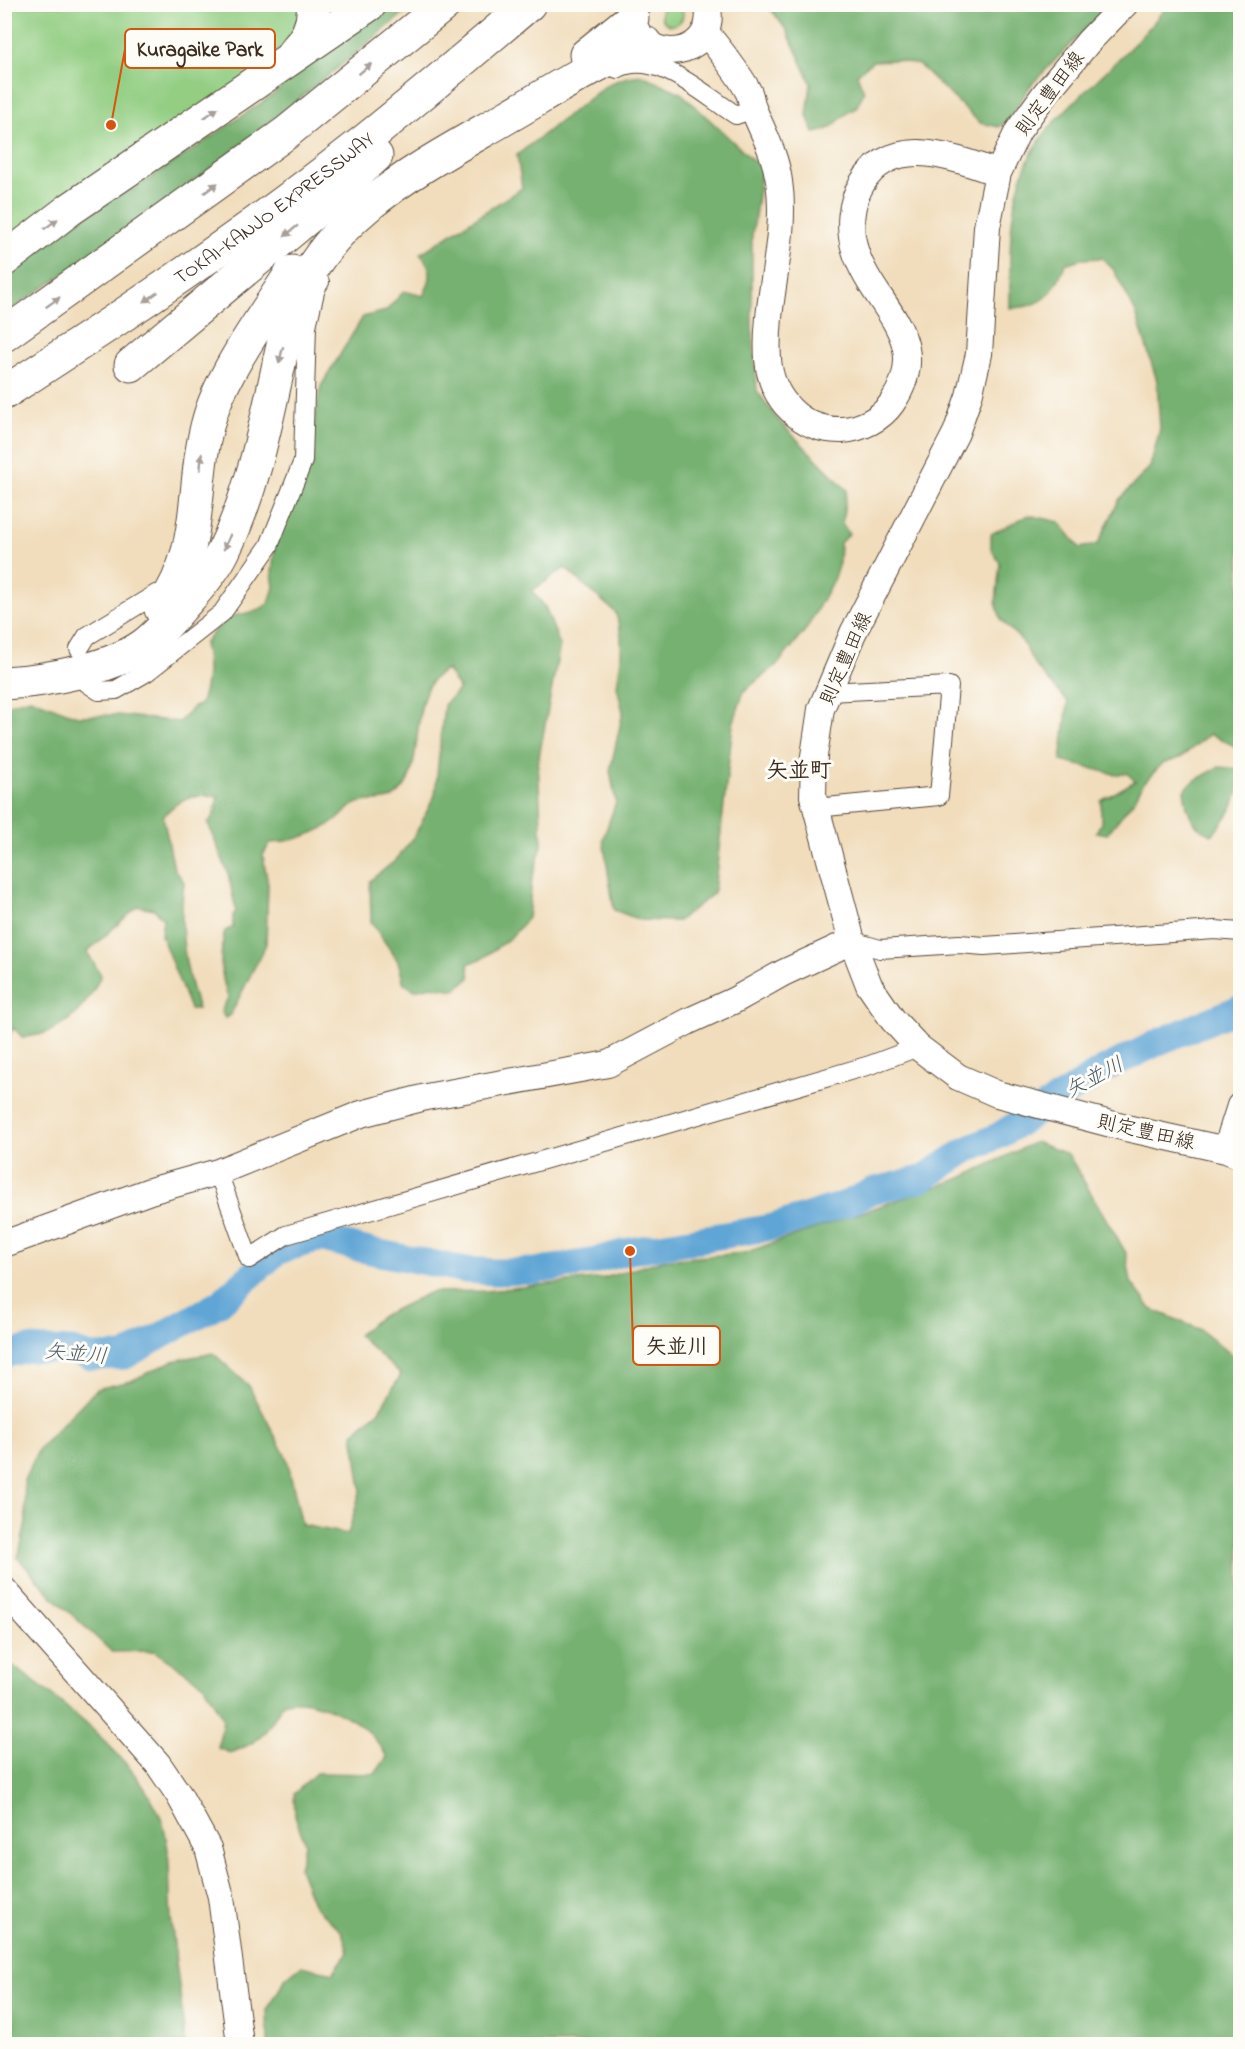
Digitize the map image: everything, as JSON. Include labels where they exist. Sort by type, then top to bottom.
[{"type":"highway","points":[[4,260],[69,210],[370,4]]},
{"type":"highway","points":[[4,335],[286,133],[445,4]]},
{"type":"highway","points":[[131,365],[312,214],[416,119],[531,4]]},
{"type":"highway","name":"TOKAI-KANJO EXPRESSWAY","points":[[4,393],[125,315],[232,240],[357,147],[531,4]]},
{"type":"highway","points":[[285,63],[309,32],[314,7]]},
{"type":"highway","points":[[283,19],[295,24],[305,23],[311,17],[314,7]]},
{"type":"highway","points":[[4,674],[62,668],[100,657],[137,636],[154,619],[177,584],[190,549],[205,434],[218,395],[286,281],[329,224],[359,195],[399,165],[637,22]]},
{"type":"highway","points":[[4,684],[62,676],[104,664],[142,646],[166,625],[201,585],[222,554],[248,493],[291,311],[299,288],[321,253],[352,218],[380,195],[435,159],[601,63],[637,22]]},
{"type":"street","points":[[637,22],[665,52],[686,49],[697,42],[705,31],[708,20],[707,4]]},
{"type":"street","name":"則定豊田線","points":[[1125,4],[1089,41],[1044,95],[1018,130],[998,173],[987,227],[980,354],[969,396],[956,433],[853,633],[821,709],[814,756],[813,796],[852,941],[870,985],[893,1020],[918,1047],[958,1077],[997,1094],[1233,1153]]},
{"type":"street","points":[[705,31],[748,91],[753,109],[763,126],[776,161],[781,201],[780,239],[768,359],[780,398],[793,414],[812,425],[831,430],[848,430],[873,421],[890,406],[901,390],[906,375],[908,362],[904,336],[861,264],[850,232],[853,197],[864,180],[879,165],[897,157],[917,153],[963,161],[998,173]]},
{"type":"street","points":[[686,49],[703,60],[753,109]]},
{"type":"street","points":[[87,683],[99,691],[116,690],[147,672],[222,613],[269,546],[303,461],[307,326],[316,288],[345,247],[376,216],[412,185],[621,67],[641,63],[657,67],[707,92],[736,115],[753,109]]},
{"type":"street","points":[[79,649],[87,636],[156,594]]},
{"type":"street","points":[[816,808],[939,796],[949,687],[828,692]]},
{"type":"street","points":[[4,1244],[150,1191],[218,1172],[361,1114],[436,1095],[608,1064],[689,1021],[735,1000],[783,973],[852,941],[880,949],[959,944],[984,946],[1215,930],[1240,932]]},
{"type":"street","points":[[218,1172],[249,1259],[286,1235],[870,1065],[918,1047]]},
{"type":"street","points":[[1233,1153],[1240,1106]]},
{"type":"street","points":[[4,1590],[158,1764],[179,1795],[208,1848],[221,1897],[240,2044]]},
{"type":"green space","points":[[668,3],[676,3],[683,10],[683,18],[676,25],[668,25],[661,18],[661,10]]},
{"type":"green space","points":[[4,5],[368,5],[24,282],[5,246]]},
{"type":"green space","points":[[392,5],[414,5],[315,86],[163,204],[59,278],[5,313],[5,275],[118,193],[136,189],[278,91],[292,73]]},
{"type":"green space","points":[[768,5],[1109,5],[1031,85],[1007,121],[999,127],[980,123],[919,65],[896,60],[873,61],[857,74],[864,92],[856,108],[849,111],[828,129],[814,133],[807,116],[811,83],[787,31]]},
{"type":"green space","points":[[1167,5],[1240,5],[1240,755],[1237,747],[1210,734],[1180,758],[1162,764],[1143,784],[1135,799],[1107,834],[1096,832],[1101,823],[1101,801],[1135,781],[1127,773],[1118,775],[1061,761],[1068,702],[1036,667],[1022,641],[1001,620],[996,602],[1000,563],[991,549],[991,534],[1029,515],[1059,522],[1080,548],[1098,544],[1119,500],[1150,467],[1160,429],[1157,381],[1136,313],[1113,269],[1102,258],[1081,259],[1065,264],[1057,283],[1046,297],[1031,305],[1010,308],[1010,245],[1019,184],[1036,146],[1064,112],[1124,54]]},
{"type":"green space","points":[[642,75],[681,93],[762,169],[752,236],[752,324],[757,391],[779,421],[847,490],[842,523],[849,534],[840,543],[839,563],[833,580],[807,628],[778,664],[744,691],[733,724],[714,893],[678,921],[640,920],[614,910],[603,839],[616,802],[610,771],[623,712],[617,686],[621,659],[621,635],[616,613],[565,568],[532,591],[545,607],[560,645],[538,762],[542,845],[532,879],[528,918],[511,937],[483,958],[468,964],[470,978],[455,990],[431,986],[415,990],[404,984],[398,961],[371,922],[370,881],[396,860],[414,837],[435,795],[444,705],[459,689],[447,670],[433,679],[425,694],[411,771],[404,787],[392,798],[356,804],[331,824],[306,836],[270,843],[263,855],[268,885],[266,944],[230,1016],[225,1018],[221,1011],[228,998],[223,980],[221,957],[225,931],[233,927],[233,915],[236,911],[228,873],[208,823],[214,815],[218,796],[193,796],[181,801],[163,816],[174,869],[184,882],[182,931],[189,978],[198,1009],[190,1009],[161,935],[163,919],[154,909],[138,906],[87,952],[101,975],[80,1009],[60,1026],[48,1032],[22,1037],[14,1028],[5,1040],[5,705],[30,698],[77,716],[117,715],[179,722],[193,707],[200,705],[207,674],[204,644],[215,630],[233,616],[257,611],[269,603],[274,587],[272,573],[275,545],[307,461],[321,386],[363,317],[386,311],[404,291],[423,296],[430,274],[428,264],[420,254],[522,188],[517,155],[608,84],[627,77]]},
{"type":"green space","points":[[1219,767],[1240,769],[1240,779],[1234,805],[1212,835],[1195,823],[1184,791],[1192,782]]},
{"type":"green space","points":[[1035,1142],[1068,1154],[1126,1253],[1131,1282],[1151,1309],[1199,1329],[1240,1361],[1240,2044],[268,2044],[267,2010],[286,1978],[301,1966],[333,1973],[348,1952],[342,1932],[314,1906],[299,1868],[305,1844],[295,1815],[294,1794],[316,1773],[375,1774],[387,1757],[373,1736],[353,1720],[317,1704],[293,1701],[283,1703],[268,1728],[257,1740],[230,1753],[218,1748],[223,1719],[203,1684],[154,1651],[112,1652],[53,1597],[18,1558],[26,1523],[24,1480],[39,1449],[97,1389],[131,1381],[172,1361],[213,1353],[249,1386],[287,1459],[302,1525],[348,1534],[361,1489],[353,1433],[378,1412],[401,1375],[358,1335],[382,1316],[431,1292],[486,1291],[604,1278],[663,1260],[744,1253],[961,1178]]},
{"type":"green space","points":[[4,1659],[68,1708],[109,1745],[144,1787],[157,1809],[166,1834],[168,1848],[171,1917],[185,2044],[5,2044]]},
{"type":"waterway","name":"矢並川","points":[[4,1355],[27,1349],[72,1351],[91,1357],[125,1356],[220,1303],[278,1251],[320,1238],[365,1250],[466,1270],[495,1272],[535,1271],[590,1262],[630,1251],[773,1227],[846,1204],[872,1191],[922,1179],[966,1150],[1000,1135],[1103,1070],[1161,1041],[1240,1008]]},
{"type":"place","name":"Kuragaike Park","points":[[111,125]]},
{"type":"place","name":"矢並川","points":[[630,1251]]},
{"type":"district","name":"矢並町","points":[[799,769]]}]
